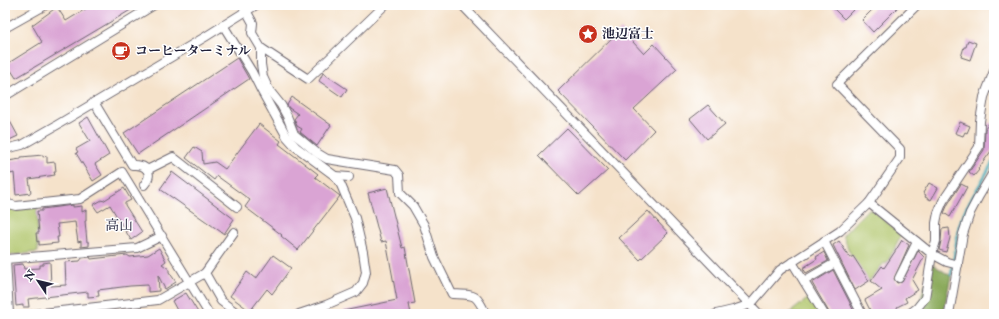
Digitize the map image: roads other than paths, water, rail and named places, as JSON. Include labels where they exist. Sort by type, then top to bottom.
[{"type":"street","points":[[5,28],[46,5]]},
{"type":"street","points":[[5,96],[154,5]]},
{"type":"street","points":[[5,149],[22,145],[223,25],[244,8],[256,5]]},
{"type":"street","points":[[244,8],[253,23],[252,33],[261,48],[308,79],[385,5]]},
{"type":"street","points":[[462,5],[760,314]]},
{"type":"street","points":[[716,314],[751,304],[780,270],[840,231],[869,203],[900,158],[900,149],[837,84],[913,6]]},
{"type":"street","points":[[223,25],[252,72],[287,137],[296,146],[335,176],[341,185],[356,225],[363,252],[366,272],[363,283],[356,292],[326,305],[299,314]]},
{"type":"street","points":[[261,48],[263,78],[269,90],[281,105],[294,134],[317,153],[327,159],[395,170],[398,176],[400,193],[413,206],[424,226],[434,257],[452,294],[470,295],[478,298],[486,314]]},
{"type":"street","points":[[909,314],[917,308],[925,298],[932,254],[936,242],[936,223],[938,213],[943,202],[979,147],[980,120],[984,97],[994,71]]},
{"type":"street","points":[[94,102],[132,165],[139,165],[148,170],[150,176],[144,185]]},
{"type":"street","points":[[148,170],[173,157],[237,207]]},
{"type":"street","points":[[5,199],[8,204],[16,206],[80,199],[122,172],[209,314]]},
{"type":"street","points":[[949,314],[963,234],[978,196],[994,172]]},
{"type":"street","points":[[335,176],[349,177]]},
{"type":"street","points":[[869,203],[932,254],[947,262],[958,265]]},
{"type":"street","points":[[34,314],[158,300],[205,272],[234,232]]},
{"type":"street","points":[[10,314],[6,259],[137,248],[162,236]]},
{"type":"street","points":[[824,241],[862,314]]},
{"type":"street","points":[[899,278],[917,242]]},
{"type":"street","points":[[792,262],[824,314]]},
{"type":"street","points":[[804,281],[835,262]]},
{"type":"street","points":[[205,272],[221,301],[238,314]]},
{"type":"waterway","points":[[951,275],[959,226],[965,210],[994,160]]},
{"type":"place","name":"池辺富士","points":[[588,34]]},
{"type":"place","name":"コーヒーターミナル","points":[[121,51]]},
{"type":"district","name":"高山","points":[[119,225]]}]
